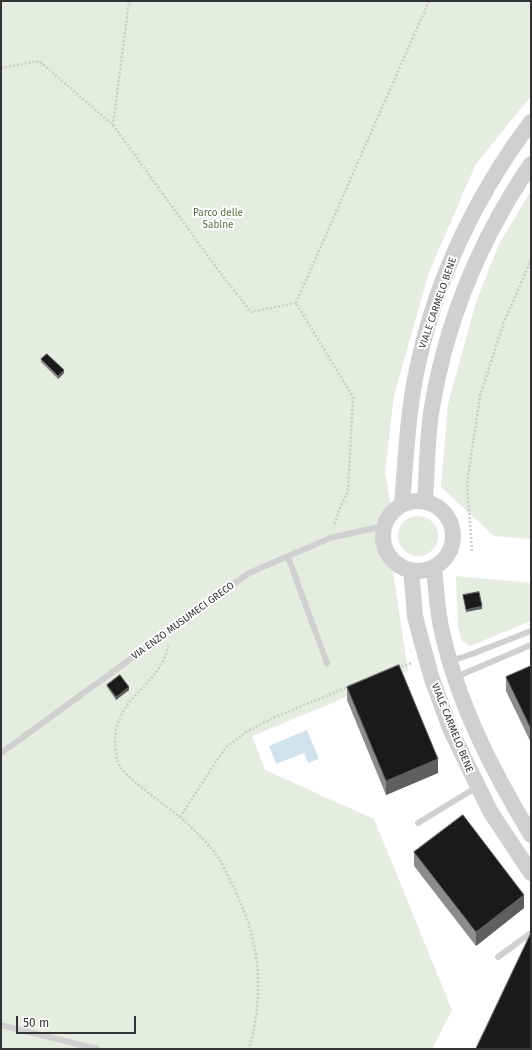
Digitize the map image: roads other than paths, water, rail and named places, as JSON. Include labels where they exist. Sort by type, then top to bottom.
[{"type":"street","name":"VIALE CARMELO BENE","points":[[402,504],[406,445],[412,397],[419,359],[433,310],[452,260],[478,204],[504,159],[531,122]]},
{"type":"street","name":"VIALE CARMELO BENE","points":[[425,501],[428,444],[432,408],[452,326],[463,292],[483,246],[503,208],[531,164]]},
{"type":"street","points":[[417,500],[425,501],[435,505],[443,511],[449,519],[452,529],[452,541],[450,550],[443,560],[434,567],[422,570],[411,570],[400,566],[391,558],[385,548],[383,537],[384,526],[392,512],[402,504],[417,500]]},
{"type":"street","name":"VIALE CARMELO BENE","points":[[434,567],[441,627],[466,707],[486,756],[531,835]]},
{"type":"street","name":"VIALE CARMELO BENE","points":[[411,570],[415,616],[426,659],[451,731],[490,811],[531,873]]},
{"type":"lane","name":"VIA ENZO MUSUMECI GRECO","points":[[2,752],[249,573],[330,538],[384,526]]},
{"type":"lane","points":[[288,557],[327,663]]},
{"type":"lane","points":[[451,661],[531,631]]},
{"type":"lane","points":[[456,677],[531,645]]},
{"type":"lane","points":[[418,823],[477,787]]},
{"type":"lane","points":[[498,957],[531,933]]},
{"type":"lane","points":[[1,1025],[97,1049]]},
{"type":"water","points":[[307,730],[319,759],[308,763],[304,753],[276,764],[269,746]]},
{"type":"park label","name":"Parco delle Sabine","points":[[218,218]]}]
